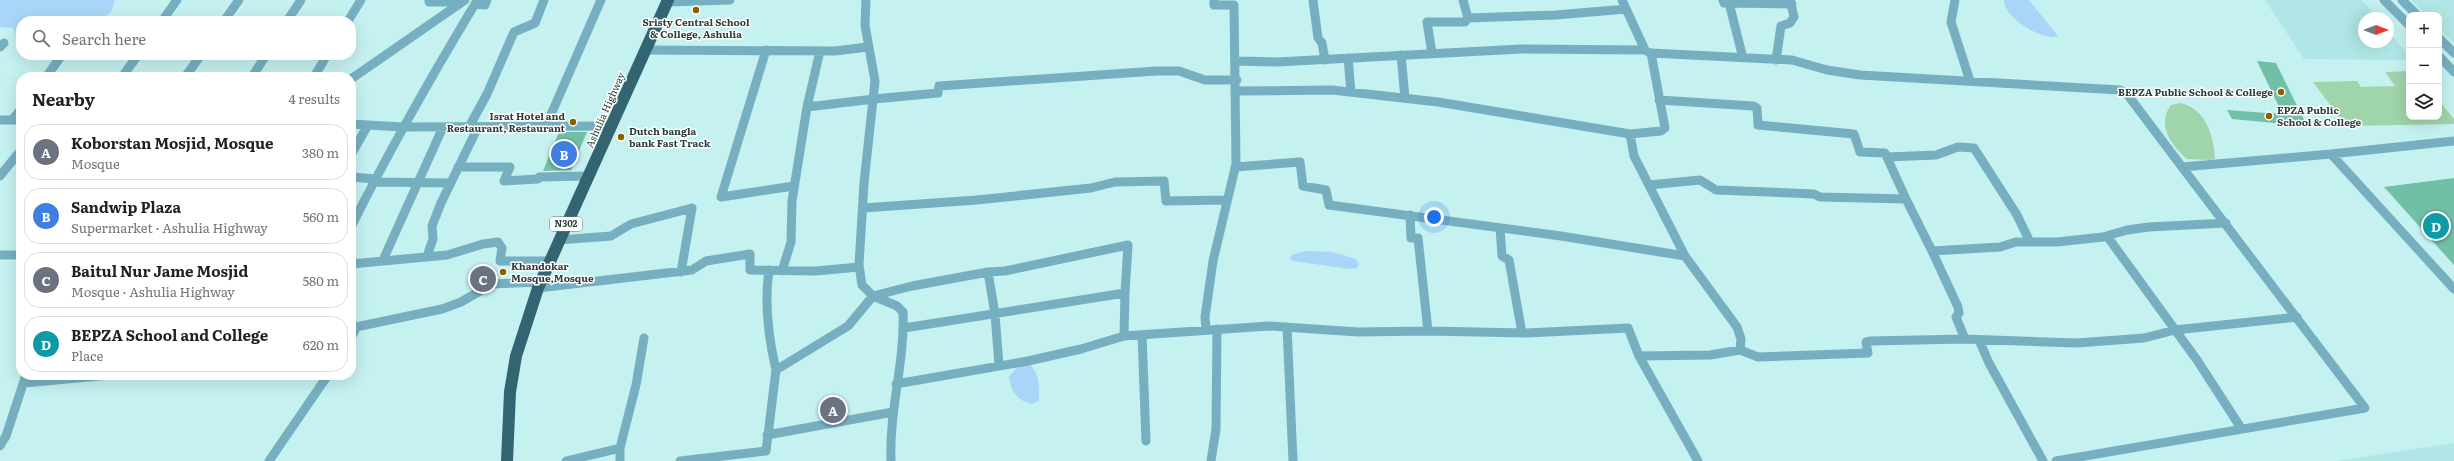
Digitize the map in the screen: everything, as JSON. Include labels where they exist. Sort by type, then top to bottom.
[{"type":"highway","name":"Ashulia Highway","points":[[507,461],[510,392],[516,356],[539,285],[612,126],[644,50],[667,1]]},
{"type":"street","points":[[166,16],[177,0]]},
{"type":"street","points":[[228,16],[239,0]]},
{"type":"street","points":[[290,16],[301,0]]},
{"type":"street","points":[[351,16],[361,0]]},
{"type":"street","points":[[429,0],[429,2],[463,1]]},
{"type":"street","points":[[356,217],[402,127],[475,4],[485,5],[487,0]]},
{"type":"street","points":[[427,256],[433,238],[432,226],[514,32],[535,23],[544,0]]},
{"type":"street","points":[[546,126],[601,0]]},
{"type":"street","points":[[667,1],[730,0]]},
{"type":"street","points":[[866,0],[865,25],[875,81],[859,268],[862,285],[872,296],[897,306],[903,312],[904,328],[893,412],[891,461]]},
{"type":"street","points":[[1206,330],[1208,293],[1226,200],[1235,168],[1237,91],[1234,6],[1214,5],[1214,0]]},
{"type":"street","points":[[1313,0],[1318,38],[1322,43],[1325,60]]},
{"type":"street","points":[[1463,0],[1468,18]]},
{"type":"street","points":[[1237,91],[1332,90],[1405,98],[1630,134],[1661,131],[1665,128],[1660,100],[1648,52],[1622,0]]},
{"type":"street","points":[[1955,0],[1951,22],[1970,80]]},
{"type":"street","points":[[2384,0],[2406,22]]},
{"type":"street","points":[[2402,0],[2414,12]]},
{"type":"street","points":[[356,76],[463,1]]},
{"type":"street","points":[[1743,58],[1726,2],[1791,2],[1795,13],[1794,20],[1788,25],[1781,26],[1776,60]]},
{"type":"street","points":[[1432,53],[1427,22],[1466,22],[1468,18],[1556,15],[1626,9]]},
{"type":"street","points":[[2442,41],[2454,53]]},
{"type":"street","points":[[644,50],[820,51],[868,47]]},
{"type":"street","points":[[1237,61],[1277,62],[1325,60],[1521,49],[1648,52],[1792,60],[1827,70],[1860,75],[1970,80],[2120,90],[2128,94],[2365,408],[2241,428],[2056,461]]},
{"type":"street","points":[[766,50],[721,197],[794,186]]},
{"type":"street","points":[[782,271],[792,242],[794,186],[807,107],[820,51]]},
{"type":"street","points":[[1402,55],[1405,98]]},
{"type":"street","points":[[1348,58],[1351,92]]},
{"type":"street","points":[[2442,59],[2454,72]]},
{"type":"street","points":[[50,72],[58,60]]},
{"type":"street","points":[[126,72],[134,60]]},
{"type":"street","points":[[189,72],[198,60]]},
{"type":"street","points":[[255,72],[263,60]]},
{"type":"street","points":[[317,72],[324,60]]},
{"type":"street","points":[[807,107],[938,93],[939,86],[1156,71],[1179,71],[1205,80],[1237,80]]},
{"type":"street","points":[[1660,100],[1696,104],[1702,101],[1756,106],[1758,125],[1852,133],[1855,135],[1860,152],[1884,153],[1932,250],[1958,307],[1959,313],[1956,317],[1965,340]]},
{"type":"street","points":[[0,120],[16,120]]},
{"type":"street","points":[[356,124],[402,127],[612,126]]},
{"type":"street","points":[[356,146],[368,125]]},
{"type":"street","points":[[383,260],[442,127]]},
{"type":"street","points":[[1630,134],[1634,156],[1685,256],[1736,327],[1741,339],[1740,350]]},
{"type":"street","points":[[2182,167],[2331,154],[2454,141]]},
{"type":"street","points":[[1887,157],[1936,155],[1940,152],[1964,146],[1974,148],[2017,215],[2030,242]]},
{"type":"street","points":[[2331,154],[2454,290]]},
{"type":"street","points":[[0,176],[16,156]]},
{"type":"street","points":[[1235,168],[1300,162],[1303,186],[1326,190],[1329,205],[1500,228],[1685,256]]},
{"type":"street","points":[[458,167],[510,167],[504,181],[538,179],[539,177],[588,176]]},
{"type":"street","points":[[356,178],[375,180],[450,183]]},
{"type":"street","points":[[1649,185],[1700,180],[1716,190],[1814,194],[1820,197],[1858,199],[1906,199]]},
{"type":"street","points":[[863,208],[984,199],[1091,188],[1115,182],[1164,182],[1166,201],[1226,200]]},
{"type":"street","points":[[559,240],[611,236],[631,224],[692,208],[681,272]]},
{"type":"street","points":[[1410,216],[1411,238],[1418,238],[1428,331]]},
{"type":"street","points":[[1932,250],[2000,247],[2016,242],[2057,242],[2107,236],[2127,230],[2149,227],[2226,223]]},
{"type":"street","points":[[1500,228],[1502,256],[1509,260],[1522,333]]},
{"type":"street","points":[[2107,236],[2175,330],[2241,428]]},
{"type":"street","points":[[356,263],[447,255],[483,244],[498,242],[502,248],[500,261],[550,261]]},
{"type":"street","points":[[776,370],[808,352],[848,326],[872,296],[912,286],[988,272],[1005,271],[1128,245],[1124,336]]},
{"type":"street","points":[[0,255],[16,254]]},
{"type":"street","points":[[356,328],[442,309],[461,302],[492,284],[539,285],[681,272],[692,270],[706,261],[750,254],[750,270],[782,271],[859,268]]},
{"type":"street","points":[[680,461],[766,451],[776,370],[767,332],[764,297],[768,270]]},
{"type":"street","points":[[988,272],[995,314],[999,365]]},
{"type":"street","points":[[904,328],[1125,293]]},
{"type":"street","points":[[1639,356],[1710,355],[1740,350],[1758,357],[1868,353],[1869,351],[1866,342],[1871,341],[1979,340],[2077,343],[2144,338],[2175,330],[2297,317]]},
{"type":"street","points":[[1287,327],[1293,461]]},
{"type":"street","points":[[896,384],[930,375],[999,365],[1080,349],[1098,344],[1107,337],[1217,329],[1287,327],[1358,332],[1428,331],[1522,333],[1628,328],[1639,356],[1698,461]]},
{"type":"street","points":[[1211,461],[1216,429],[1217,329]]},
{"type":"street","points":[[1142,335],[1146,442]]},
{"type":"street","points":[[620,461],[620,448],[636,385],[644,338]]},
{"type":"street","points":[[1979,340],[1989,363],[2043,461]]},
{"type":"street","points":[[0,446],[6,436],[25,380]]},
{"type":"street","points":[[270,461],[325,380]]},
{"type":"street","points":[[767,435],[893,412]]},
{"type":"street","points":[[566,461],[620,448]]},
{"type":"shaded area","points":[[0,0],[115,0],[111,12],[105,16],[16,16],[16,35],[13,28],[0,27]]},
{"type":"shaded area","points":[[2004,0],[2029,0],[2058,36],[2051,37],[2043,35],[2025,27],[2010,14]]},
{"type":"shaded area","points":[[2265,0],[2362,0],[2372,12],[2358,12],[2358,48],[2394,48],[2394,38],[2406,52],[2406,60],[2304,59]]},
{"type":"shaded area","points":[[2411,0],[2454,0],[2454,43],[2442,31],[2442,12],[2423,12]]},
{"type":"shaded area","points":[[1305,251],[1332,252],[1356,259],[1359,264],[1357,268],[1350,269],[1293,261],[1290,258],[1292,255]]},
{"type":"shaded area","points":[[1029,364],[1035,371],[1039,386],[1039,401],[1031,404],[1022,400],[1015,394],[1011,386],[1009,376],[1019,366]]},
{"type":"shaded area","points":[[2454,443],[2454,461],[2337,461]]},
{"type":"green space","points":[[2406,71],[2406,120],[2442,120],[2442,105],[2454,119],[2454,124],[2346,126],[2313,82],[2357,81],[2361,87],[2395,86],[2385,72]]},
{"type":"green space","points":[[2180,103],[2196,110],[2202,117],[2213,141],[2215,159],[2187,159],[2171,141],[2168,135],[2165,120],[2171,105]]},
{"type":"building","name":"BEPZA Public School & College","points":[[2257,61],[2276,63],[2307,126],[2232,119],[2227,110],[2279,114],[2277,111],[2281,111]]},
{"type":"building","points":[[559,132],[587,132],[571,170],[543,171]]},
{"type":"building","points":[[2454,178],[2454,265],[2384,187]]},
{"type":"place","name":"Sristy Central School & College, Ashulia","points":[[696,10]]},
{"type":"place","name":"BEPZA Public School & College","points":[[2281,92]]},
{"type":"place","name":"EPZA Public School & College","points":[[2269,116]]},
{"type":"place","name":"Israt Hotel and Restaurant, Restaurant","points":[[573,122]]},
{"type":"place","name":"Dutch bangla bank Fast Track","points":[[621,137]]},
{"type":"place","name":"Sandwip Plaza","points":[[564,154]]},
{"type":"place","name":"BEPZA School and College","points":[[2436,226]]},
{"type":"place","name":"Khandokar Mosque,Mosque","points":[[503,272]]},
{"type":"place","name":"Baitul Nur Jame Mosjid","points":[[483,279]]},
{"type":"place","name":"Koborstan Mosjid, Mosque","points":[[833,410]]}]
